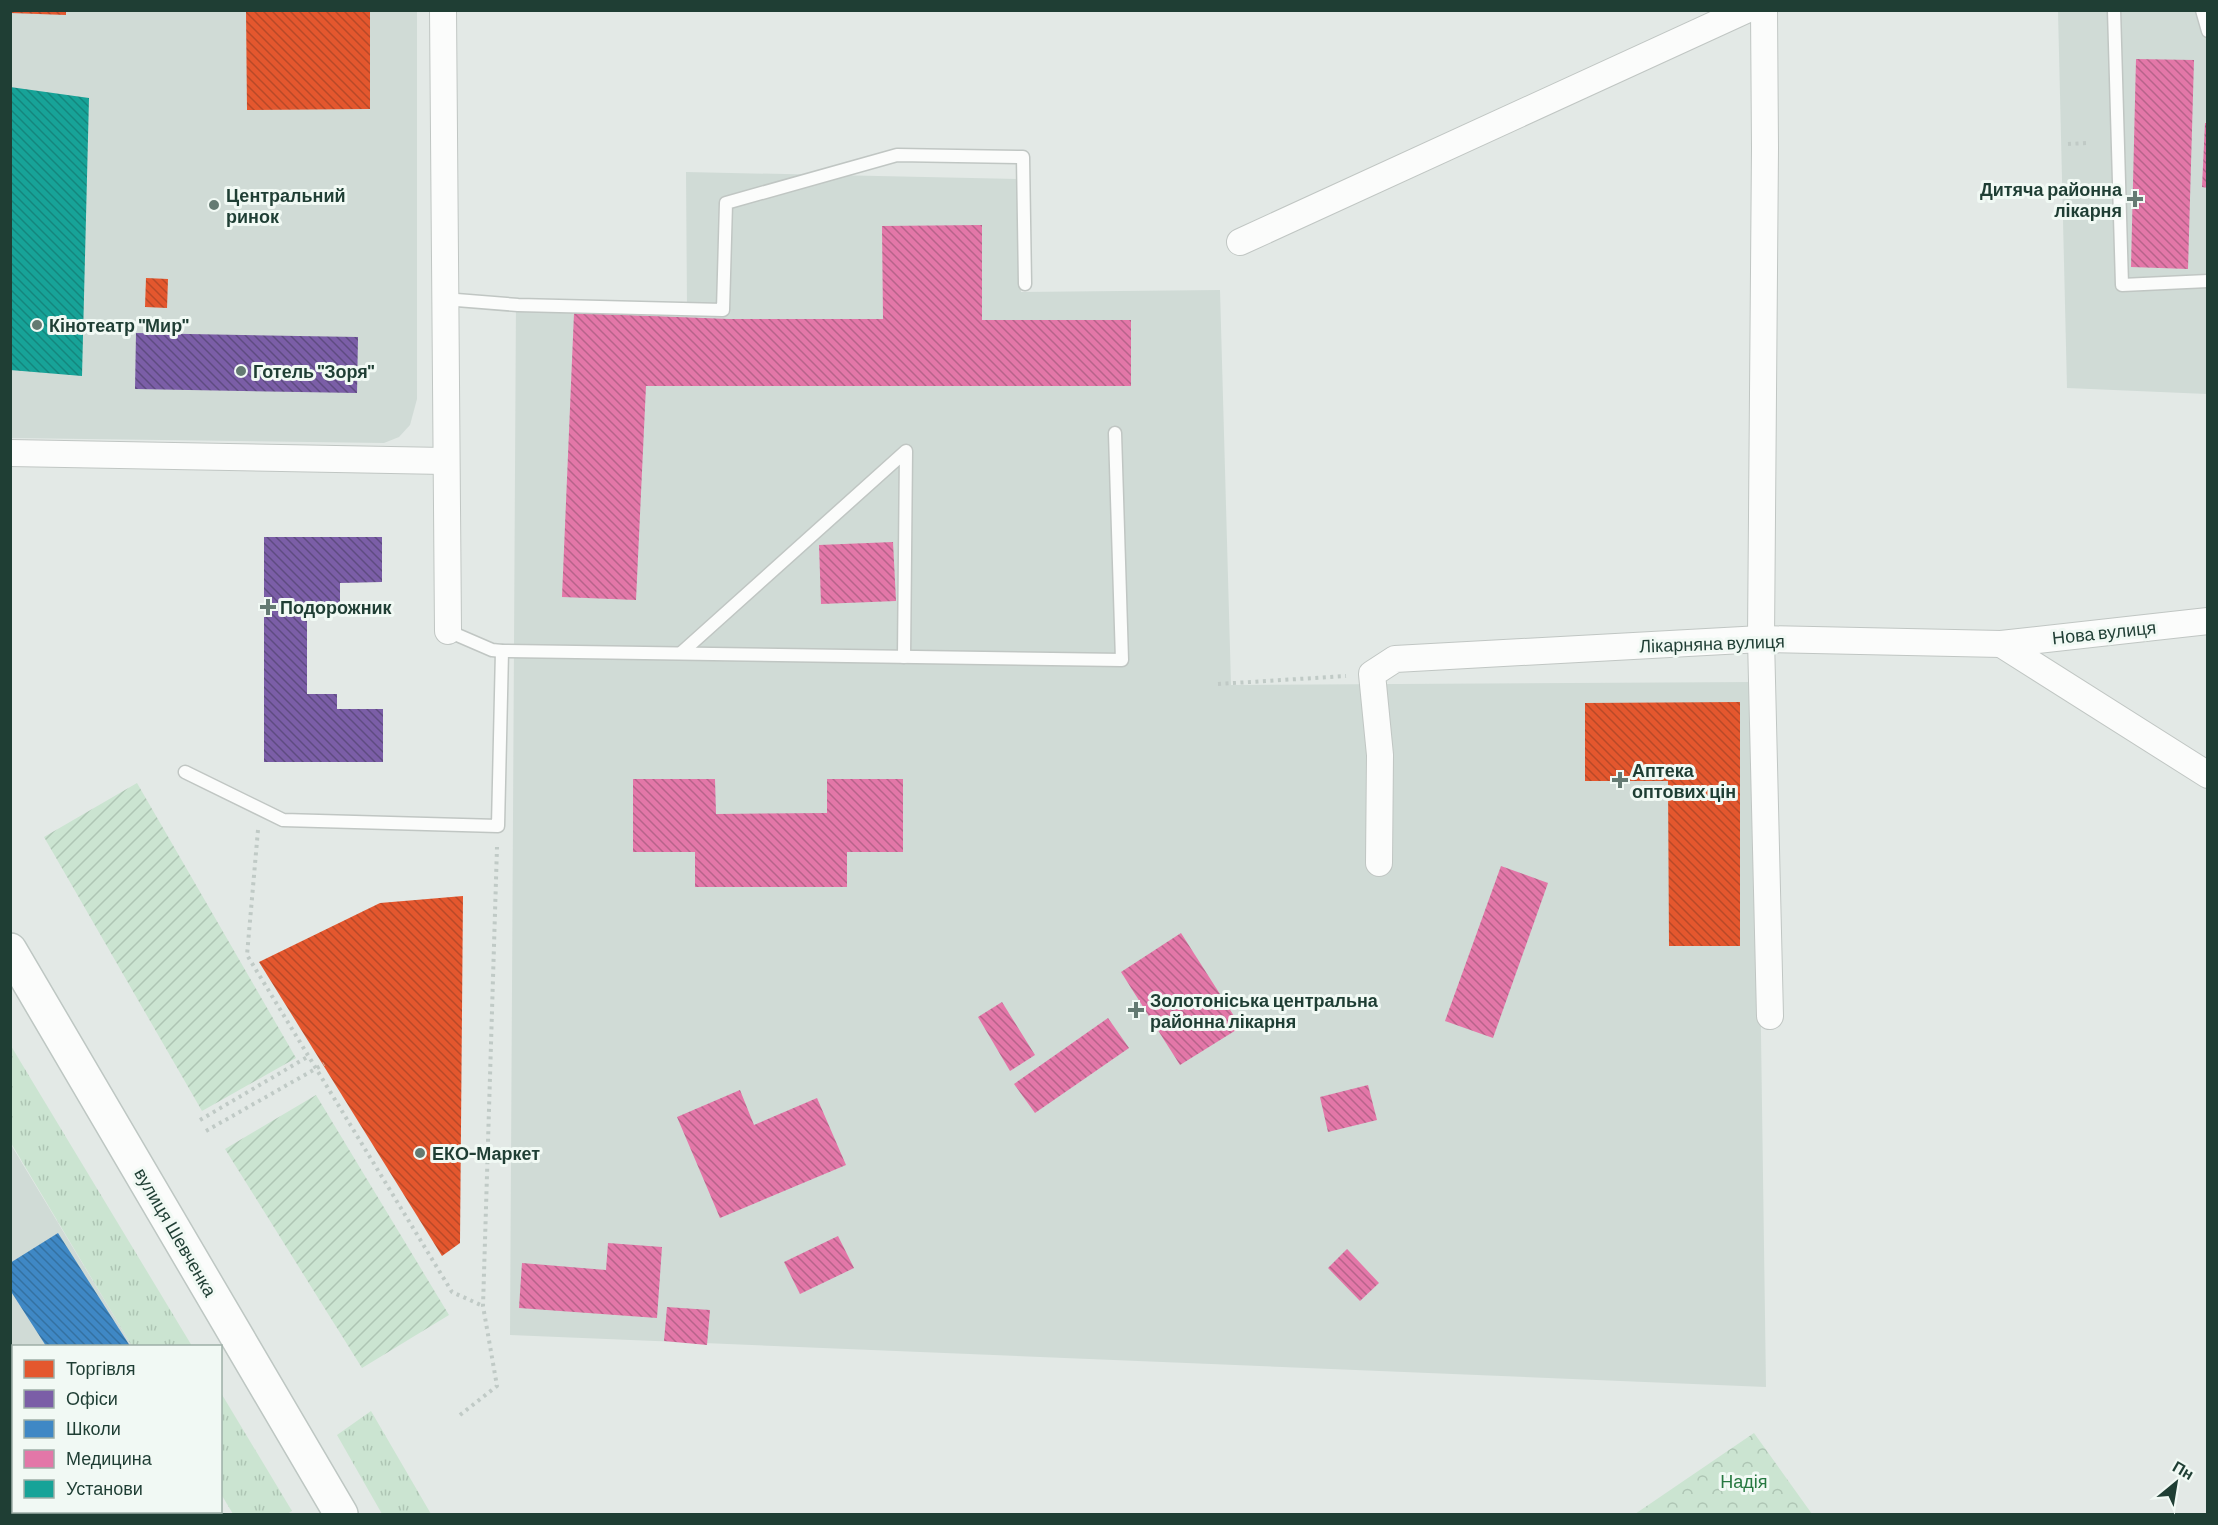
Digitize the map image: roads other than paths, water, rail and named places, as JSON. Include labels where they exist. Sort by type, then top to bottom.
[{"type":"main road","name":"вулиця Шевченка","points":[[10,950],[341,1515]]},
{"type":"street","points":[[443,10],[448,631]]},
{"type":"street","points":[[1240,242],[1746,10]]},
{"type":"street","points":[[1764,10],[1761,639],[1770,1016]]},
{"type":"street","points":[[10,453],[445,461]]},
{"type":"street","name":"Нова вулиця","points":[[2001,644],[2208,621]]},
{"type":"street","name":"Лікарняна вулиця","points":[[1379,863],[1380,755],[1372,674],[1395,659],[1761,639],[2001,644]]},
{"type":"street","points":[[2001,644],[2208,775]]},
{"type":"lane","points":[[2114,10],[2122,285],[2208,281]]},
{"type":"lane","points":[[2202,10],[2208,30]]},
{"type":"lane","points":[[444,299],[518,305],[723,310],[726,203],[897,155],[1023,157],[1025,284]]},
{"type":"lane","points":[[448,631],[492,650],[502,651],[1122,660],[1115,434]]},
{"type":"lane","points":[[681,653],[906,451],[904,657]]},
{"type":"lane","points":[[185,772],[284,820],[498,826],[502,651]]},
{"type":"place","name":"Дитяча районна лікарня","points":[[2135,199]]},
{"type":"place","name":"Центральний ринок","points":[[214,205]]},
{"type":"place","name":"Кінотеатр \"Мир\"","points":[[37,325]]},
{"type":"place","name":"Готель \"Зоря\"","points":[[241,371]]},
{"type":"place","name":"Подорожник","points":[[268,607]]},
{"type":"place","name":"Аптека оптових цін","points":[[1620,780]]},
{"type":"place","name":"Золотоніська центральна районна лікарня","points":[[1136,1010]]},
{"type":"place","name":"ЕКО-Маркет","points":[[420,1153]]},
{"type":"park label","name":"Надія","points":[[1744,1481]]}]
